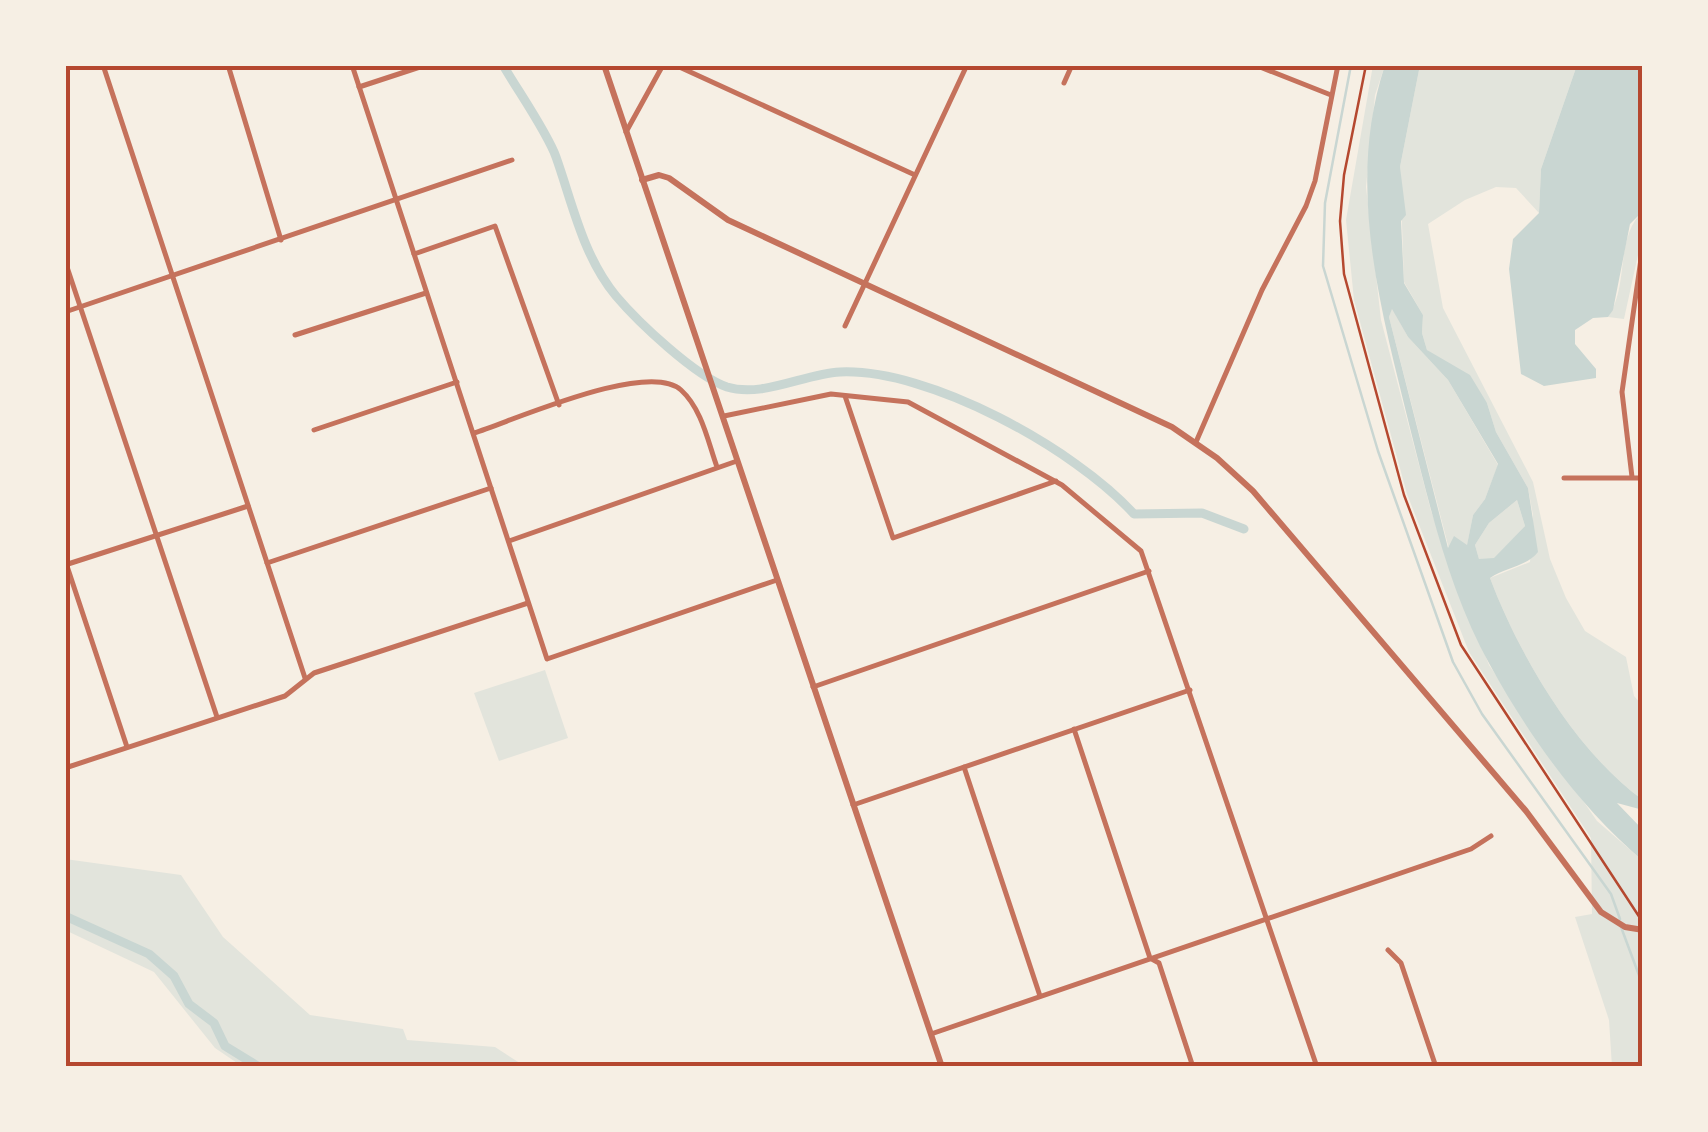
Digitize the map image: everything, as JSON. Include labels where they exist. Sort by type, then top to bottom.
[{"type":"street","points":[[103,65],[305,678]]},
{"type":"street","points":[[228,65],[281,240]]},
{"type":"street","points":[[352,65],[547,660],[776,580]]},
{"type":"street","points":[[359,87],[426,65]]},
{"type":"street","points":[[604,65],[942,1067]]},
{"type":"street","points":[[626,132],[663,65]]},
{"type":"street","points":[[675,65],[915,175]]},
{"type":"street","points":[[1064,82],[1072,65]]},
{"type":"street","points":[[1255,65],[1332,95]]},
{"type":"street","points":[[1196,442],[1262,290],[1306,206],[1338,65]]},
{"type":"street","points":[[846,326],[965,66]]},
{"type":"street","points":[[65,312],[512,160]]},
{"type":"street","points":[[642,180],[659,175],[669,178],[728,220],[1150,416],[1196,442],[1253,492],[1526,811],[1601,912],[1615,922],[1643,930]]},
{"type":"street","points":[[414,254],[495,226],[559,405]]},
{"type":"street","points":[[1632,477],[1622,392],[1643,246]]},
{"type":"street","points":[[65,260],[217,718]]},
{"type":"street","points":[[295,335],[427,293]]},
{"type":"street","points":[[474,434],[640,380],[665,381],[678,387],[695,406],[716,468]]},
{"type":"street","points":[[314,430],[457,382]]},
{"type":"street","points":[[724,416],[844,394],[908,402],[1056,481],[1142,551],[1317,1067]]},
{"type":"street","points":[[844,394],[893,538],[1056,481]]},
{"type":"street","points":[[508,542],[737,460]]},
{"type":"street","points":[[1564,478],[1643,478]]},
{"type":"street","points":[[267,563],[491,488]]},
{"type":"street","points":[[127,748],[66,564],[248,506]]},
{"type":"street","points":[[812,687],[1149,571]]},
{"type":"street","points":[[65,768],[284,696],[305,678],[528,603]]},
{"type":"street","points":[[854,805],[1190,690]]},
{"type":"street","points":[[1074,729],[1150,958],[1158,963],[1193,1067]]},
{"type":"street","points":[[964,767],[1040,996]]},
{"type":"street","points":[[931,1034],[1466,851],[1491,836]]},
{"type":"street","points":[[1388,950],[1401,963],[1436,1067]]},
{"type":"path","points":[[1366,65],[1344,174],[1340,221],[1344,274],[1404,494],[1460,645],[1643,922]]},
{"type":"shaded area","points":[[1373,65],[1385,65],[1375,95],[1366,187],[1381,320],[1431,511],[1489,665],[1597,821],[1643,861],[1643,1067],[1612,1067],[1609,1020],[1575,917],[1592,914],[1591,838],[1469,652],[1407,494],[1354,300],[1346,220]]},
{"type":"shaded area","points":[[1385,65],[1420,65],[1400,167],[1406,215],[1401,221],[1404,283],[1423,315],[1422,333],[1427,350],[1470,375],[1528,488],[1538,552],[1528,561],[1490,578],[1517,638],[1552,700],[1595,756],[1643,800],[1643,810],[1617,803],[1643,830],[1643,861],[1577,795],[1539,745],[1490,665],[1452,580],[1425,488],[1379,293],[1368,202],[1373,110]],"holes":[[[1392,309],[1408,337],[1448,380],[1498,464],[1485,499],[1473,515],[1467,545],[1454,536],[1448,548],[1389,317]],[[1517,500],[1525,526],[1494,558],[1479,559],[1475,545],[1489,523]]]},
{"type":"shaded area","points":[[1420,65],[1577,65],[1541,169],[1539,213],[1516,188],[1496,187],[1465,200],[1428,224],[1443,308],[1533,482],[1550,559],[1566,598],[1585,631],[1626,657],[1634,696],[1643,706],[1643,800],[1595,756],[1552,700],[1517,638],[1490,578],[1530,562],[1533,515],[1528,488],[1496,432],[1487,403],[1427,350],[1422,333],[1423,315],[1404,282],[1400,167]]},
{"type":"shaded area","points":[[1577,65],[1643,65],[1643,211],[1630,224],[1613,310],[1608,317],[1593,318],[1575,330],[1575,344],[1596,369],[1596,378],[1544,386],[1521,374],[1509,269],[1513,239],[1539,213],[1541,169]]},
{"type":"shaded area","points":[[1643,211],[1643,232],[1624,319],[1608,317],[1619,290],[1628,235]]},
{"type":"shaded area","points":[[1392,308],[1408,337],[1448,380],[1498,465],[1485,499],[1473,515],[1467,546],[1452,543],[1449,549],[1389,317]]},
{"type":"shaded area","points":[[1517,500],[1525,526],[1494,559],[1479,559],[1475,545],[1489,523]]},
{"type":"shaded area","points":[[545,670],[568,738],[499,761],[474,693]]},
{"type":"shaded area","points":[[65,859],[181,875],[223,937],[310,1015],[403,1029],[407,1040],[495,1047],[526,1067],[243,1067],[215,1048],[154,972],[65,930]]},
{"type":"waterway","points":[[503,65],[552,147],[580,230],[605,281],[638,320],[699,372],[740,390],[769,388],[840,372],[876,374],[915,383],[957,398],[1039,439],[1108,489],[1134,514],[1202,513],[1244,529]]},
{"type":"waterway","points":[[1351,65],[1325,203],[1323,266],[1378,451],[1453,662],[1482,714],[1611,894],[1620,919]]},
{"type":"waterway","points":[[65,916],[149,954],[174,976],[189,1004],[214,1023],[225,1046],[259,1067]]},
{"type":"waterway","points":[[1621,927],[1643,986]]}]
